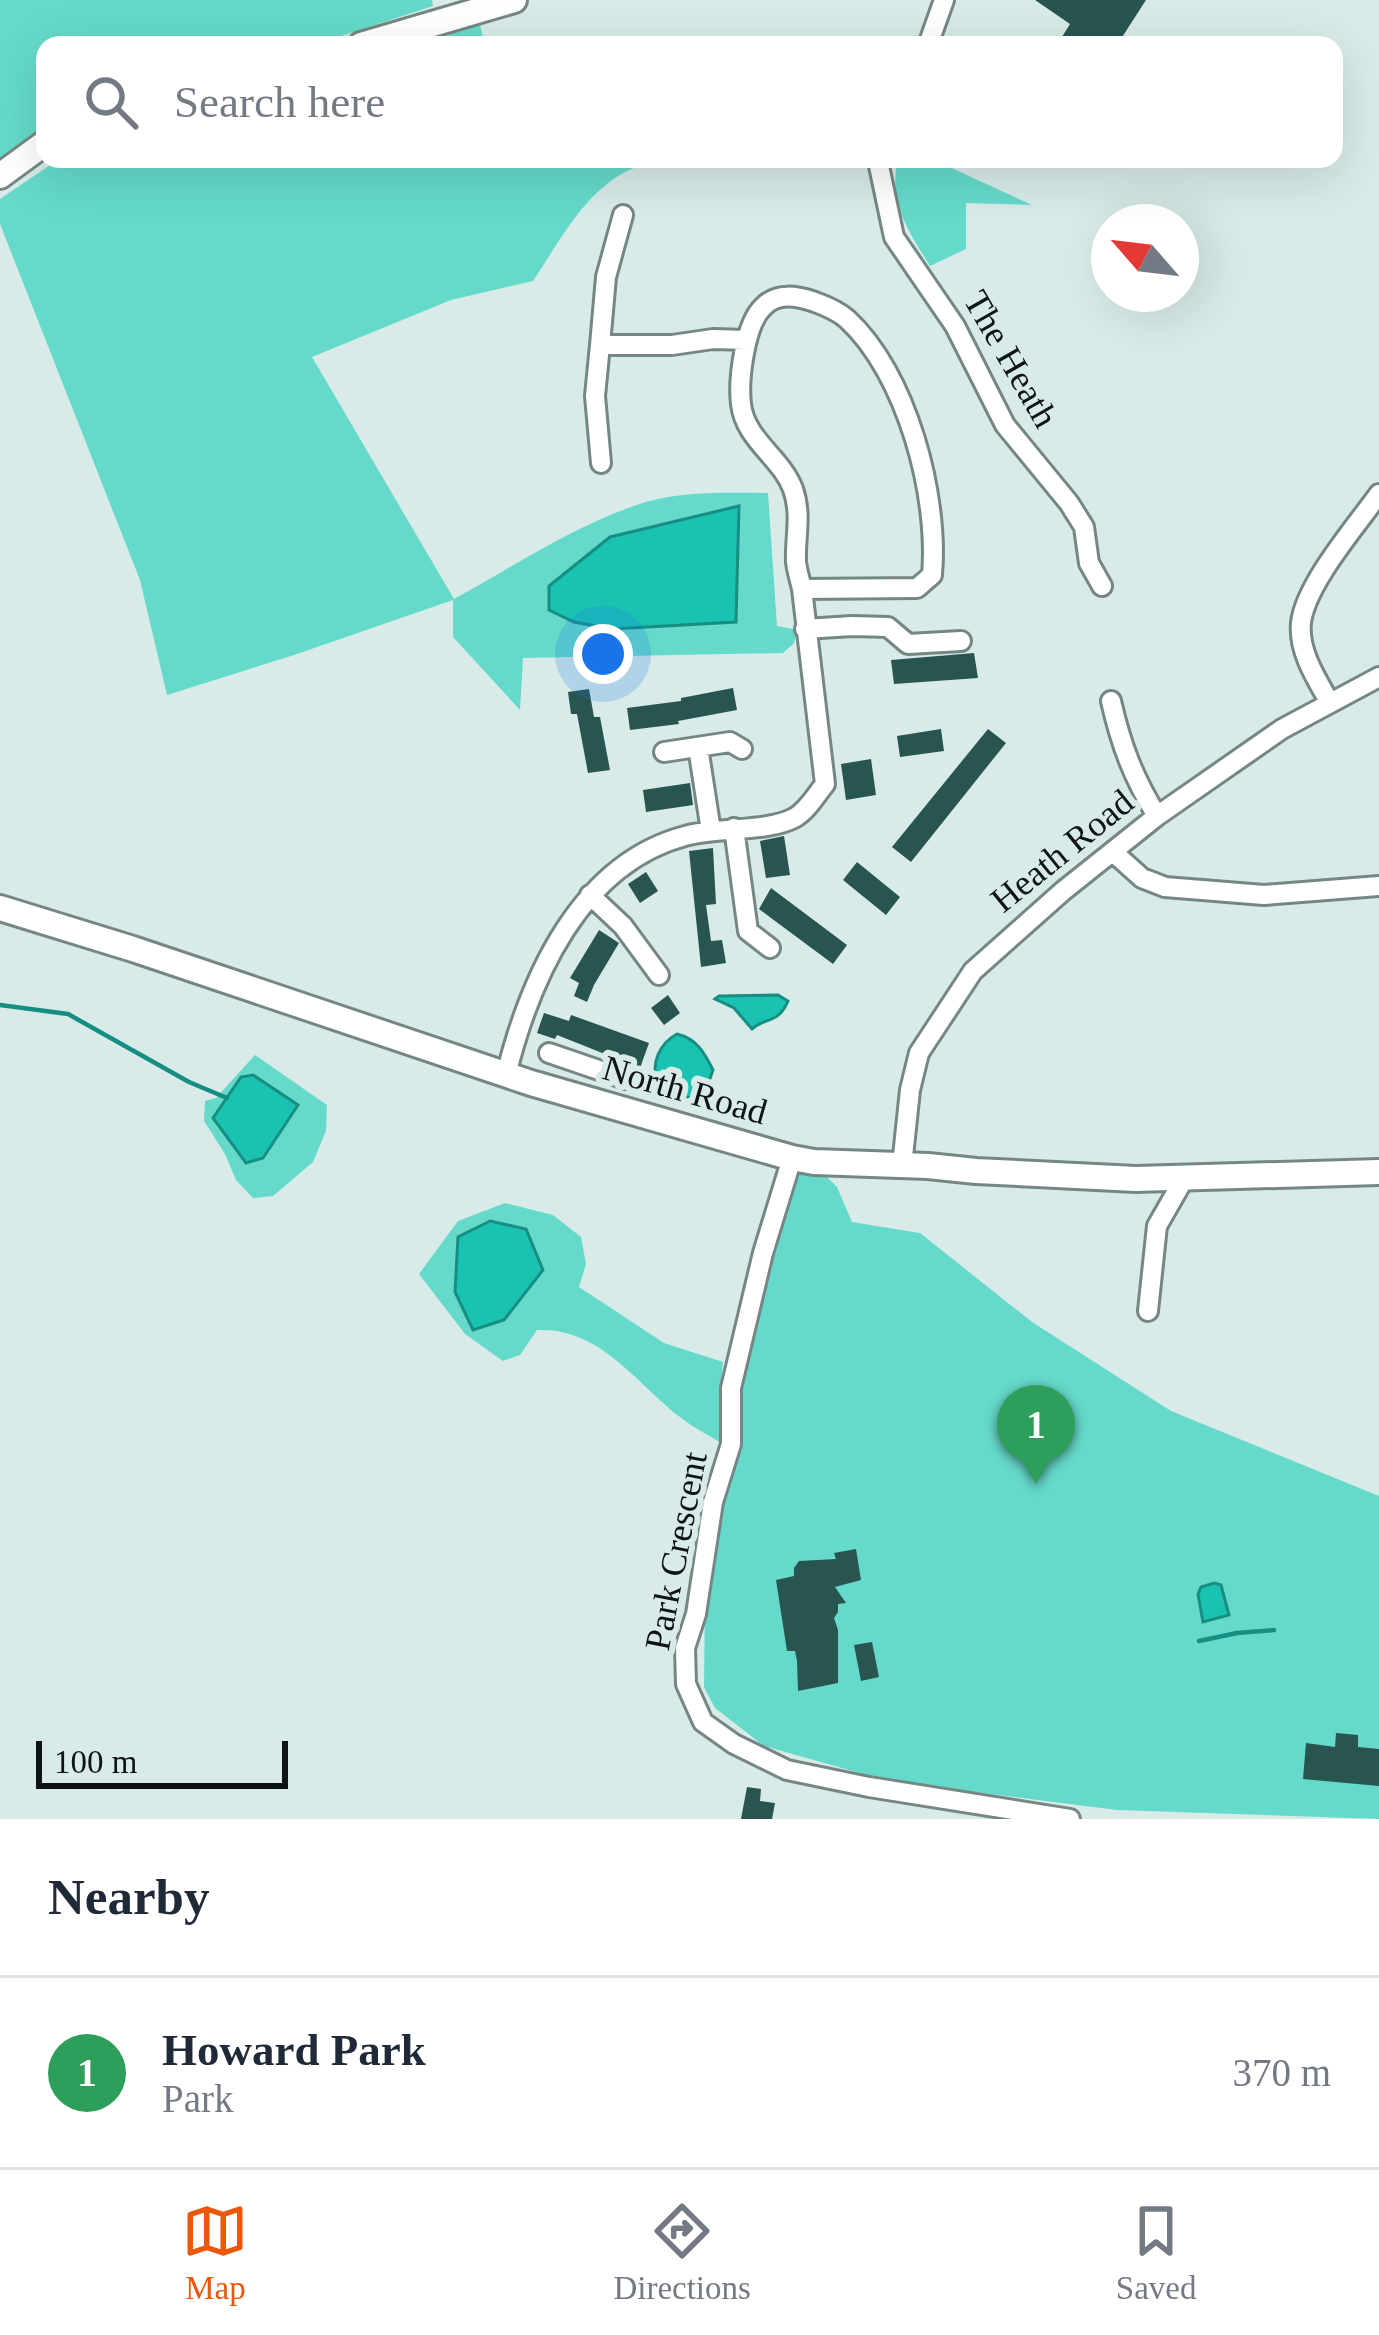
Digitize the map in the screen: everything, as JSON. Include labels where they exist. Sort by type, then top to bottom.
[{"type":"street","points":[[392,36],[514,0]]},
{"type":"street","points":[[931,36],[944,0]]},
{"type":"street","points":[[0,176],[36,150]]},
{"type":"street","name":"The Heath","points":[[881,168],[894,237],[955,326],[1005,425],[1084,527],[1089,562],[1102,586]]},
{"type":"street","points":[[601,463],[596,396],[606,277],[623,214]]},
{"type":"street","points":[[506,1075],[546,967],[580,908],[601,883],[630,860],[683,836],[796,818],[825,784],[796,566],[800,520],[792,486],[752,436],[741,409],[740,380],[760,308],[784,296],[803,298],[844,316],[879,359],[900,398],[920,453],[935,544],[932,575],[917,588],[802,590]]},
{"type":"street","points":[[600,345],[748,340]]},
{"type":"street","points":[[1330,703],[1305,653],[1301,624],[1312,589],[1379,494]]},
{"type":"street","points":[[805,629],[888,627],[908,644],[961,641]]},
{"type":"street","name":"Heath Road","points":[[902,1166],[919,1053],[973,971],[1157,816],[1282,729],[1379,677]]},
{"type":"street","points":[[1111,701],[1122,747],[1157,816]]},
{"type":"street","points":[[664,752],[730,742],[742,749]]},
{"type":"street","points":[[698,747],[711,831]]},
{"type":"street","points":[[734,828],[748,931],[770,948]]},
{"type":"street","points":[[1113,852],[1142,878],[1166,887],[1264,895],[1379,886]]},
{"type":"street","points":[[590,896],[623,926],[659,975]]},
{"type":"street","name":"North Road","points":[[0,908],[506,1075],[792,1158],[1118,1178],[1379,1172]]},
{"type":"street","points":[[724,914],[746,911]]},
{"type":"street","points":[[548,1053],[625,1079]]},
{"type":"street","points":[[586,1100],[596,1070]]},
{"type":"street","name":"Park Crescent","points":[[792,1158],[763,1253],[731,1388],[731,1444],[713,1502],[696,1614],[685,1648],[686,1684],[703,1722],[734,1744],[788,1770],[1070,1819]]},
{"type":"street","points":[[1148,1311],[1156,1226],[1185,1178]]},
{"type":"shaded area","points":[[0,0],[432,0],[433,6],[341,36],[36,36],[36,139],[0,164]]},
{"type":"shaded area","points":[[480,25],[483,36],[444,36]]},
{"type":"shaded area","points":[[46,168],[634,168],[591,199],[533,281],[451,300],[312,357],[454,599],[572,533],[646,502],[691,494],[768,493],[777,626],[798,630],[794,643],[783,653],[523,658],[520,710],[453,637],[453,600],[167,695],[140,580],[0,224],[0,199]]},
{"type":"shaded area","points":[[897,168],[952,168],[1032,205],[966,203],[966,249],[930,266],[898,203]]},
{"type":"shaded area","points":[[739,506],[736,622],[612,629],[574,622],[549,610],[549,586],[610,537]]},
{"type":"shaded area","points":[[778,995],[788,1001],[784,1009],[752,1029],[734,1008],[715,999],[719,996]]},
{"type":"shaded area","points":[[677,1034],[699,1047],[713,1070],[704,1095],[672,1095],[656,1078],[658,1054]]},
{"type":"shaded area","points":[[255,1055],[327,1105],[326,1131],[313,1162],[273,1196],[253,1198],[236,1180],[204,1121],[205,1101],[216,1098]]},
{"type":"shaded area","points":[[253,1075],[298,1105],[263,1158],[246,1163],[213,1118],[241,1077]]},
{"type":"shaded area","points":[[807,1157],[837,1187],[852,1222],[920,1233],[1032,1322],[1171,1411],[1379,1496],[1379,1819],[1117,1810],[888,1781],[764,1746],[715,1708],[704,1687],[705,1601],[729,1477],[747,1339],[779,1216]]},
{"type":"shaded area","points":[[505,1203],[553,1215],[581,1237],[586,1264],[579,1287],[664,1343],[723,1362],[721,1443],[685,1421],[616,1360],[580,1338],[537,1330],[520,1355],[503,1361],[465,1334],[419,1274],[458,1221]]},
{"type":"shaded area","points":[[490,1221],[526,1229],[543,1270],[504,1320],[473,1330],[455,1292],[458,1237]]},
{"type":"shaded area","points":[[1221,1585],[1229,1615],[1203,1622],[1198,1594],[1201,1587]]},
{"type":"building","points":[[1035,0],[1146,0],[1123,36],[1063,36],[1070,24]]},
{"type":"building","points":[[974,653],[978,678],[894,684],[891,660]]},
{"type":"building","points":[[733,688],[737,710],[630,730],[627,708]]},
{"type":"building","points":[[589,689],[594,717],[600,717],[610,770],[588,773],[568,692]]},
{"type":"building","points":[[941,729],[944,751],[900,757],[897,736]]},
{"type":"building","points":[[988,729],[1006,743],[911,862],[892,847]]},
{"type":"building","points":[[871,759],[876,795],[846,800],[841,764]]},
{"type":"building","points":[[690,783],[693,805],[646,812],[643,790]]},
{"type":"building","points":[[784,836],[790,875],[766,878],[760,841]]},
{"type":"building","points":[[713,848],[716,904],[706,905],[711,941],[722,940],[726,963],[701,967],[689,851]]},
{"type":"building","points":[[857,862],[900,897],[886,915],[843,880]]},
{"type":"building","points":[[646,872],[658,891],[640,903],[628,884]]},
{"type":"building","points":[[771,888],[847,945],[833,964],[759,909]]},
{"type":"building","points":[[599,930],[619,943],[587,1002],[574,996],[579,983],[570,978]]},
{"type":"building","points":[[668,995],[680,1013],[664,1025],[651,1008]]},
{"type":"building","points":[[544,1013],[569,1021],[571,1015],[649,1043],[640,1068],[557,1035],[555,1039],[537,1033]]},
{"type":"building","points":[[856,1549],[861,1580],[835,1587],[846,1603],[838,1604],[834,1618],[838,1683],[798,1691],[797,1661],[795,1651],[787,1651],[776,1580],[794,1576],[799,1561],[836,1559],[834,1553]]},
{"type":"building","points":[[872,1642],[879,1677],[861,1681],[854,1645]]},
{"type":"building","points":[[1336,1733],[1358,1735],[1358,1747],[1379,1749],[1379,1786],[1303,1779],[1306,1743],[1335,1747]]},
{"type":"building","points":[[747,1787],[761,1789],[760,1801],[775,1803],[772,1819],[741,1819]]},
{"type":"waterway","points":[[0,1005],[68,1014],[189,1082],[227,1098]]},
{"type":"waterway","points":[[1199,1641],[1274,1630]]},
{"type":"place","name":"Howard Park","points":[[1036,1484]]}]
